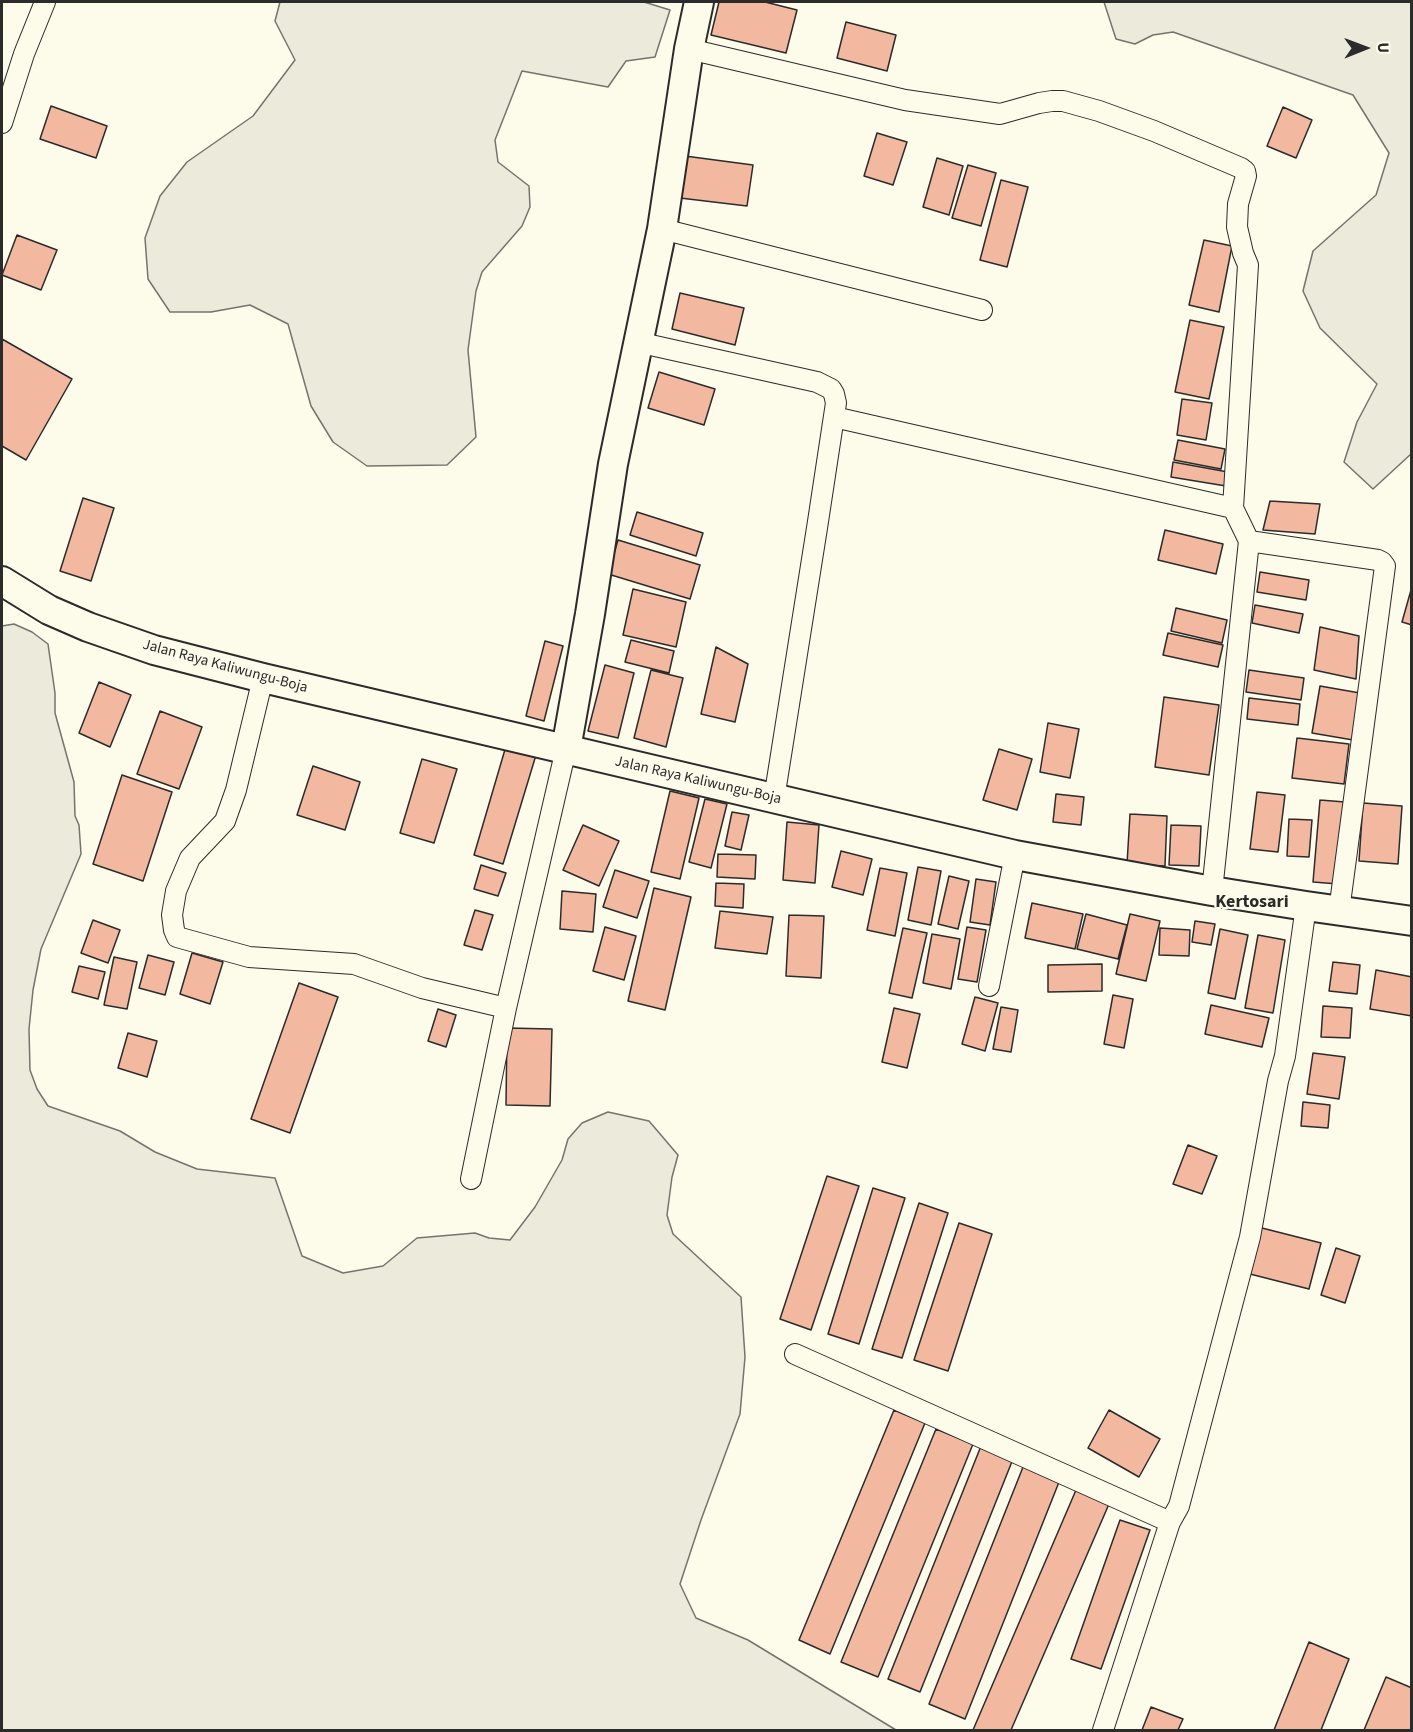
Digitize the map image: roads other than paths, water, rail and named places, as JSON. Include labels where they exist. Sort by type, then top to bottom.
[{"type":"main road","points":[[566,749],[613,464],[662,229],[689,49],[699,2]]},
{"type":"main road","name":"Jalan Raya Kaliwungu-Boja","points":[[2,581],[49,610],[88,627],[154,650],[263,678],[1015,855],[1212,891],[1412,921]]},
{"type":"street","points":[[2,123],[24,54],[45,2]]},
{"type":"street","points":[[689,49],[905,100],[1000,114],[1039,103],[1063,101],[1143,127],[1243,169],[1246,176],[1238,204],[1237,227],[1248,266],[1233,508],[1249,541],[1212,891]]},
{"type":"street","points":[[662,229],[982,310]]},
{"type":"street","points":[[637,342],[824,385],[834,394],[836,404],[774,799]]},
{"type":"street","points":[[834,417],[1233,508]]},
{"type":"street","points":[[1249,541],[1378,560],[1382,561],[1385,566],[1339,911]]},
{"type":"street","points":[[263,678],[236,789],[225,820],[190,858],[176,891],[172,915],[177,937],[249,957],[354,964],[422,988],[506,1008]]},
{"type":"street","points":[[471,1179],[506,1008],[566,749]]},
{"type":"street","points":[[989,986],[1015,855]]},
{"type":"street","points":[[1103,1731],[1170,1522],[1179,1506],[1250,1237],[1278,1081],[1285,1056],[1306,906]]},
{"type":"street","points":[[795,1354],[1170,1522]]},
{"type":"district","name":"Kertosari","points":[[1252,903]]}]
